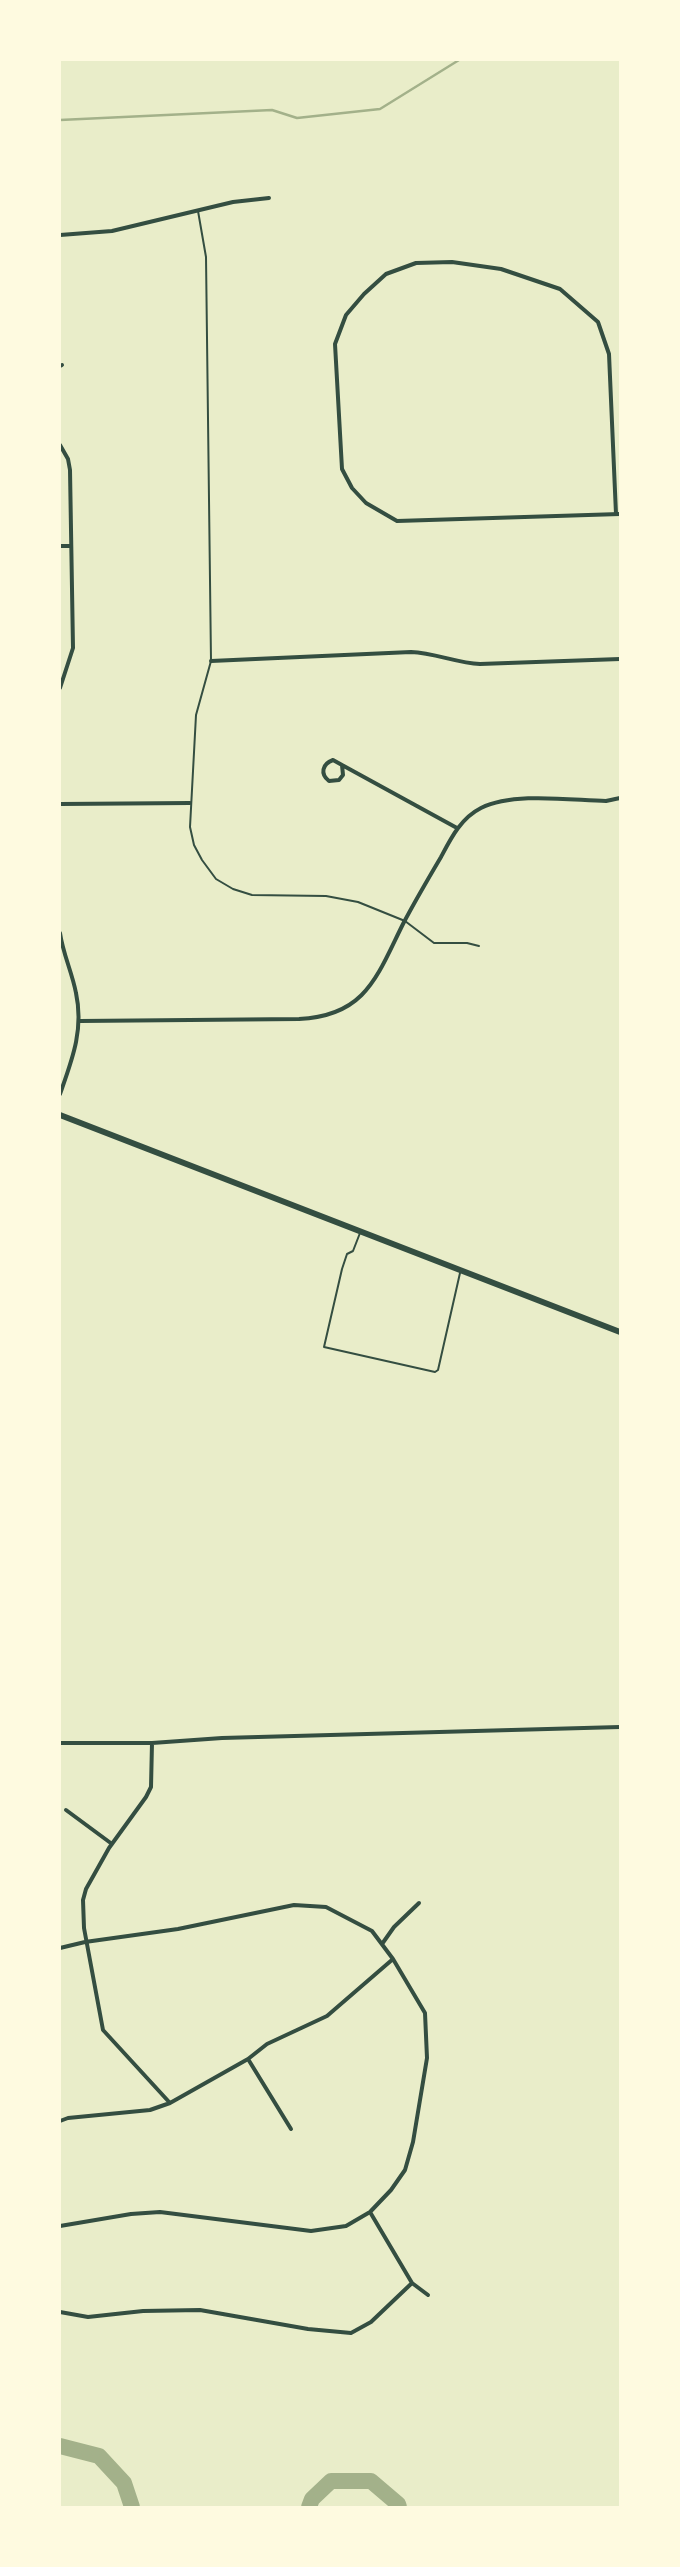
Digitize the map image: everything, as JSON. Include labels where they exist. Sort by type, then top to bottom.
[{"type":"main road","points":[[60,1115],[620,1332]]},
{"type":"street","points":[[60,235],[112,231],[233,202],[269,198]]},
{"type":"street","points":[[452,262],[501,269],[560,289],[598,322],[609,354],[618,514],[398,521],[366,504],[352,488],[342,469],[335,344],[346,315],[364,294],[386,274],[416,263],[452,262]]},
{"type":"street","points":[[60,445],[68,459],[70,470],[73,648],[60,688]]},
{"type":"street","points":[[60,546],[72,546]]},
{"type":"street","points":[[211,660],[411,652],[426,653],[465,664],[620,659]]},
{"type":"street","points":[[342,765],[343,775],[339,780],[329,781],[324,776],[323,770],[326,763],[336,761],[457,828]]},
{"type":"street","points":[[80,1021],[299,1019],[330,1016],[362,996],[377,976],[405,920],[457,828],[479,809],[508,800],[606,801],[620,798]]},
{"type":"street","points":[[60,804],[190,803]]},
{"type":"street","points":[[60,933],[63,954],[76,993],[80,1021],[73,1058],[60,1094]]},
{"type":"street","points":[[60,1744],[152,1743],[222,1738],[620,1726]]},
{"type":"street","points":[[152,1743],[150,1786],[146,1797],[112,1844],[86,1888],[83,1900],[85,1942],[103,2030],[170,2103]]},
{"type":"street","points":[[66,1810],[112,1844]]},
{"type":"street","points":[[382,1944],[394,1927],[419,1903]]},
{"type":"street","points":[[60,1948],[85,1942],[178,1929],[294,1905],[326,1907],[372,1931],[393,1959],[425,2013],[427,2058],[415,2133],[405,2170],[391,2190],[370,2212],[346,2226],[311,2231],[160,2212],[131,2214],[60,2226]]},
{"type":"street","points":[[60,2121],[68,2118],[150,2110],[170,2103],[248,2058],[267,2044],[327,2016],[393,1959]]},
{"type":"street","points":[[248,2058],[291,2129]]},
{"type":"street","points":[[370,2212],[412,2283],[428,2295]]},
{"type":"street","points":[[60,2312],[88,2317],[143,2311],[200,2310],[308,2329],[351,2333],[371,2322],[412,2283]]},
{"type":"lane","points":[[198,211],[206,257],[211,660],[196,715],[190,803],[194,845],[216,879],[233,889],[252,895],[341,898],[358,902],[405,920],[434,943],[467,943],[479,946]]},
{"type":"lane","points":[[360,1230],[353,1251],[347,1254],[342,1268],[324,1347],[436,1372],[460,1270]]},
{"type":"waterway","points":[[60,120],[272,110],[297,118],[380,109],[459,60]]},
{"type":"waterway","points":[[60,2446],[99,2456],[124,2483],[132,2507]]},
{"type":"waterway","points":[[309,2507],[312,2499],[331,2481],[371,2481],[398,2504],[399,2507]]}]
